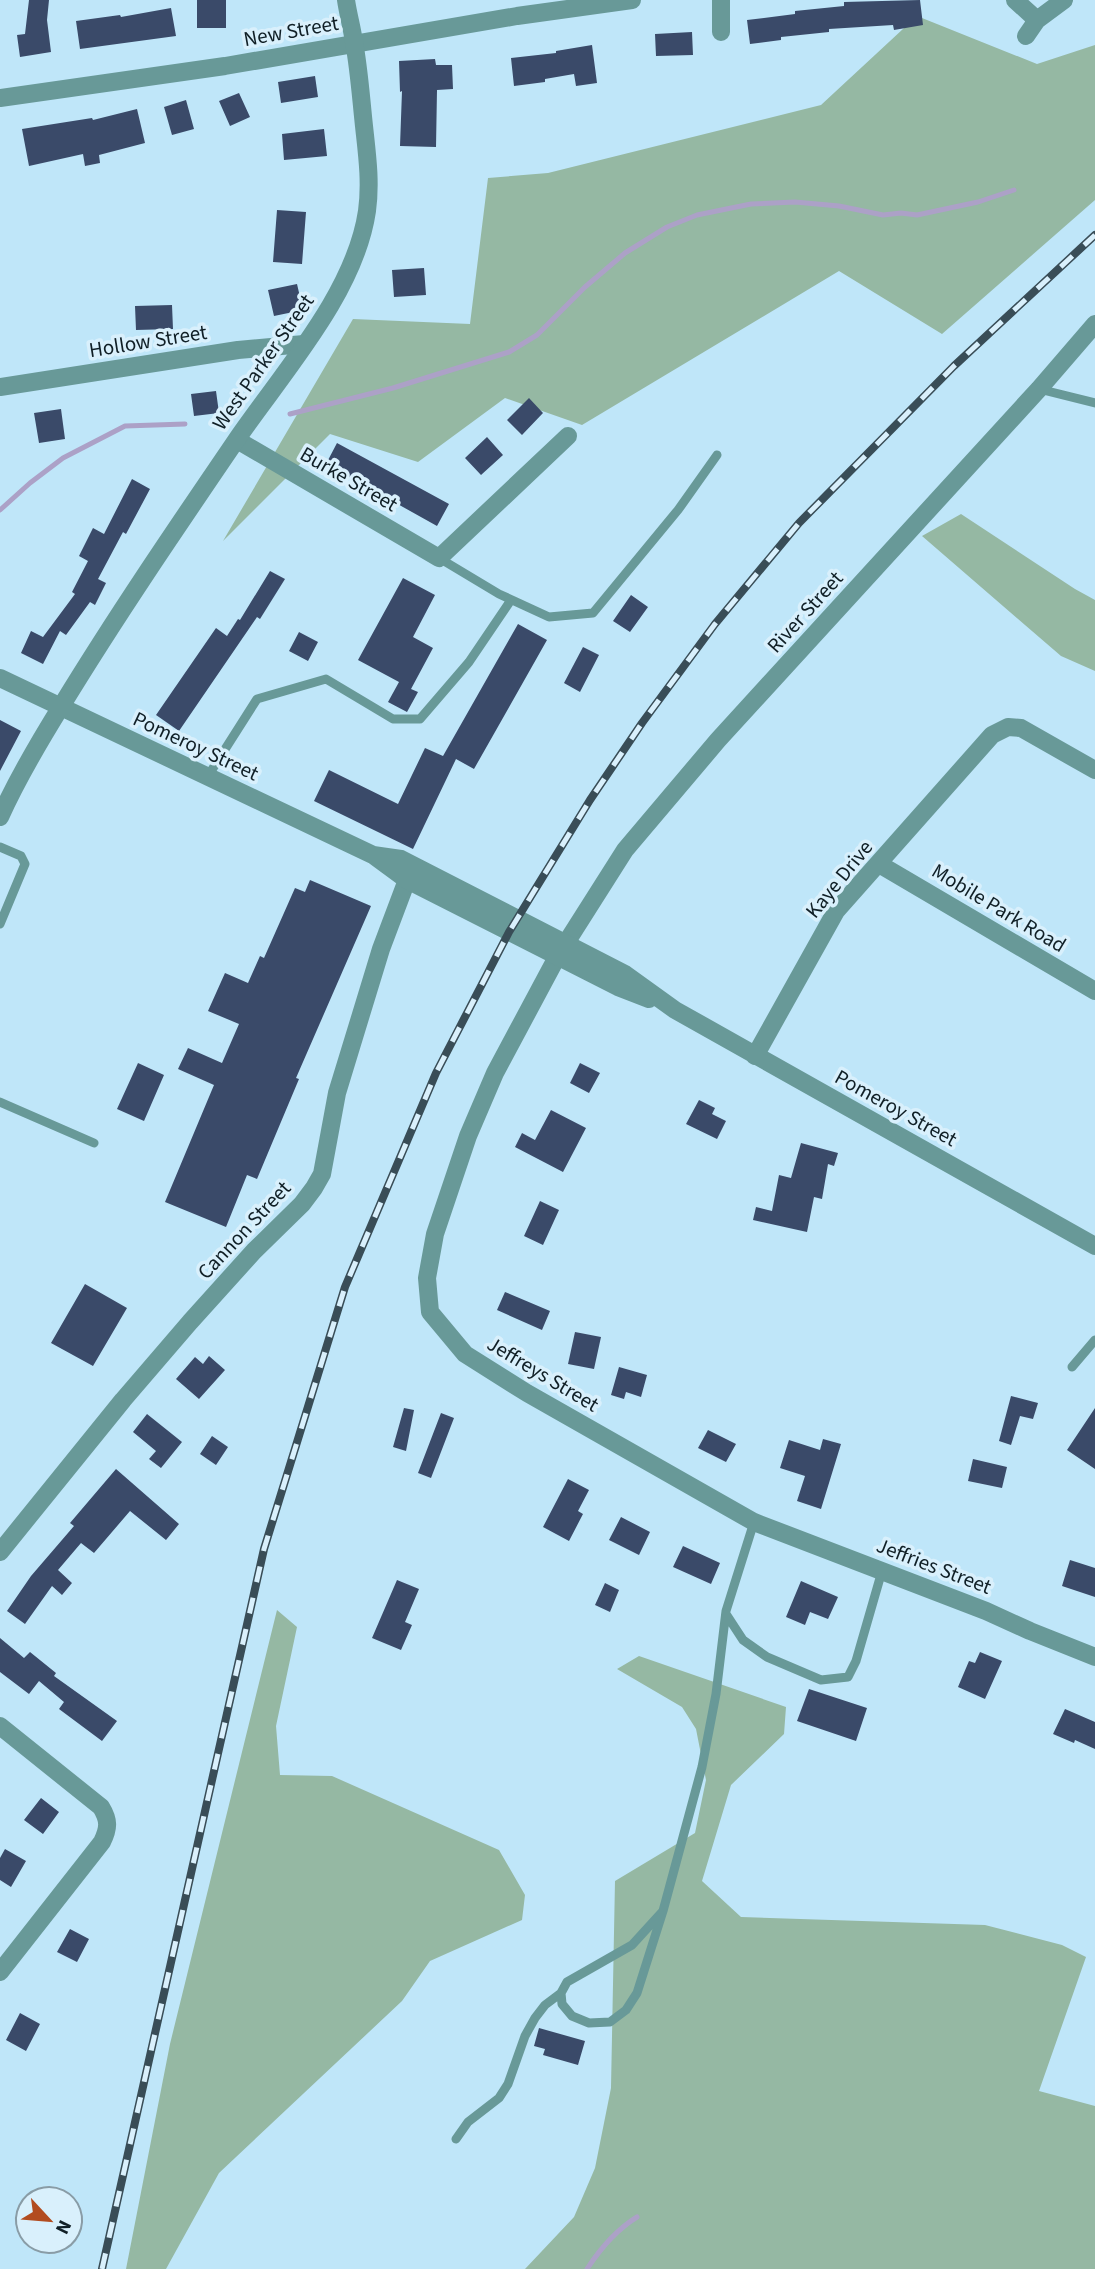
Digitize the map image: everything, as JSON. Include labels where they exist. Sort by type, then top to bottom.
[{"type":"street","name":"West Parker Street","points":[[0,817],[6,787],[39,740],[118,614],[304,344],[349,270],[367,211],[368,165],[355,43],[346,0]]},
{"type":"street","name":"New Street","points":[[0,98],[212,68],[517,16],[632,0]]},
{"type":"street","points":[[721,0],[721,32]]},
{"type":"street","points":[[1015,0],[1037,20]]},
{"type":"street","points":[[1026,36],[1037,20],[1064,0]]},
{"type":"street","name":"River Street","points":[[495,1073],[562,950],[625,850],[728,730],[1095,324]]},
{"type":"street","name":"Hollow Street","points":[[0,387],[238,350],[304,344]]},
{"type":"street","points":[[439,558],[568,436]]},
{"type":"street","name":"Burke Street","points":[[237,440],[439,558]]},
{"type":"street","name":"Pomeroy Street","points":[[0,678],[373,855],[407,880],[562,950]]},
{"type":"street","name":"Kaye Drive","points":[[755,1056],[836,911],[992,735],[1008,727],[1021,729],[1095,770]]},
{"type":"street","name":"Pomeroy Street","points":[[373,855],[401,859],[562,950],[618,988],[675,1010],[1095,1246]]},
{"type":"street","name":"Mobile Park Road","points":[[879,864],[1095,991]]},
{"type":"street","name":"Cannon Street","points":[[0,1552],[190,1322],[314,1188],[322,1174],[337,1093],[381,949],[407,880]]},
{"type":"street","name":"Jeffreys Street","points":[[495,1073],[468,1136],[435,1234],[427,1278],[430,1312],[465,1354],[527,1393],[754,1522]]},
{"type":"street","name":"Jeffries Street","points":[[754,1522],[986,1611],[1095,1657]]},
{"type":"street","points":[[0,1726],[101,1807],[107,1817],[108,1829],[102,1842],[0,1972]]},
{"type":"lane","points":[[1039,389],[1095,403]]},
{"type":"lane","points":[[439,558],[511,600],[549,617],[593,613],[678,510],[717,455]]},
{"type":"lane","points":[[208,776],[234,731],[257,699],[326,679],[393,719],[420,719],[469,662],[511,600]]},
{"type":"lane","points":[[0,847],[21,856],[25,864],[0,924]]},
{"type":"lane","points":[[0,1102],[94,1143]]},
{"type":"lane","points":[[1072,1367],[1095,1340]]},
{"type":"lane","points":[[561,1993],[562,2004],[572,2016],[589,2023],[610,2022],[626,2010],[637,1993],[663,1911],[702,1766],[716,1694],[726,1614],[754,1522]]},
{"type":"lane","points":[[726,1614],[743,1640],[767,1657],[821,1680],[848,1677],[856,1661],[882,1571]]},
{"type":"lane","points":[[456,2138],[468,2122],[499,2098],[508,2084],[525,2036],[545,2005],[561,1993],[567,1982],[632,1945],[663,1911]]},
{"type":"green space","points":[[917,16],[1037,64],[1095,45],[1095,200],[942,334],[839,271],[582,425],[505,398],[418,462],[330,434],[223,541],[353,319],[470,324],[488,178],[548,173],[821,105]]},
{"type":"green space","points":[[961,514],[1095,600],[1095,671],[1061,656],[922,536]]},
{"type":"green space","points":[[277,1610],[297,1627],[276,1726],[280,1775],[332,1776],[499,1850],[525,1895],[522,1920],[430,1961],[402,2001],[219,2173],[166,2269],[126,2269],[170,2044]]},
{"type":"green space","points":[[639,1656],[786,1707],[784,1734],[731,1785],[702,1881],[741,1917],[985,1925],[1062,1945],[1086,1957],[1039,2091],[1095,2106],[1095,2269],[525,2269],[574,2217],[595,2168],[611,2088],[615,1881],[695,1833],[706,1780],[696,1729],[682,1707],[617,1669]]},
{"type":"building","points":[[29,0],[49,0],[47,20],[51,52],[20,57],[17,35],[25,34]]},
{"type":"building","points":[[197,0],[226,0],[226,28],[197,28]]},
{"type":"building","points":[[920,0],[923,25],[894,30],[893,25],[829,29],[829,32],[781,37],[781,40],[750,44],[747,20],[844,6],[844,2]]},
{"type":"building","points":[[171,8],[176,36],[80,49],[76,21],[121,17]]},
{"type":"building","points":[[692,32],[693,55],[656,56],[655,34]]},
{"type":"building","points":[[592,45],[597,83],[576,86],[574,74],[545,79],[545,82],[514,86],[511,58],[556,53]]},
{"type":"building","points":[[435,59],[436,65],[452,65],[453,89],[437,90],[436,147],[400,146],[402,91],[400,92],[399,61]]},
{"type":"building","points":[[315,76],[318,97],[281,103],[278,82]]},
{"type":"building","points":[[239,93],[250,117],[230,126],[219,101]]},
{"type":"building","points":[[186,100],[194,129],[172,135],[164,107]]},
{"type":"building","points":[[137,109],[145,143],[99,155],[100,163],[85,166],[83,154],[29,166],[22,129],[92,118],[93,120]]},
{"type":"building","points":[[324,129],[327,156],[284,160],[282,134]]},
{"type":"building","points":[[277,210],[306,212],[302,264],[273,262]]},
{"type":"building","points":[[424,268],[426,295],[394,297],[392,270]]},
{"type":"building","points":[[297,284],[303,310],[274,316],[268,290]]},
{"type":"building","points":[[172,305],[173,329],[136,330],[135,306]]},
{"type":"building","points":[[216,391],[219,413],[194,416],[191,394]]},
{"type":"building","points":[[529,398],[543,413],[522,435],[507,420]]},
{"type":"building","points":[[61,409],[65,439],[39,443],[34,413]]},
{"type":"building","points":[[487,437],[503,455],[481,475],[465,458]]},
{"type":"building","points":[[337,443],[449,504],[437,526],[326,464]]},
{"type":"building","points":[[132,479],[150,489],[98,579],[106,583],[95,605],[90,602],[66,635],[60,631],[43,664],[21,653],[31,631],[43,637],[75,594],[72,592],[88,561],[79,556],[93,528],[104,534]]},
{"type":"building","points":[[270,571],[285,579],[260,619],[257,617],[179,731],[156,715],[216,628],[227,636]]},
{"type":"building","points":[[403,578],[435,595],[413,637],[433,648],[411,689],[418,692],[407,712],[388,702],[399,682],[358,660]]},
{"type":"building","points":[[631,595],[648,607],[630,632],[613,621]]},
{"type":"building","points":[[518,624],[547,640],[474,769],[456,759],[413,849],[314,801],[329,770],[398,804],[425,748],[443,756]]},
{"type":"building","points":[[299,632],[318,642],[308,661],[289,651]]},
{"type":"building","points":[[583,647],[599,655],[580,692],[564,683]]},
{"type":"building","points":[[0,720],[21,731],[0,771]]},
{"type":"building","points":[[310,880],[371,906],[296,1078],[299,1079],[257,1179],[247,1175],[226,1227],[165,1202],[214,1085],[178,1069],[188,1048],[222,1063],[239,1024],[208,1011],[225,973],[248,983],[260,956],[264,958],[295,888],[305,892]]},
{"type":"building","points":[[138,1063],[164,1075],[144,1121],[117,1109]]},
{"type":"building","points":[[580,1063],[600,1073],[589,1093],[570,1083]]},
{"type":"building","points":[[699,1100],[715,1108],[712,1114],[726,1121],[717,1139],[686,1124]]},
{"type":"building","points":[[551,1110],[586,1128],[563,1172],[515,1147],[522,1133],[535,1140]]},
{"type":"building","points":[[801,1143],[838,1153],[834,1166],[828,1164],[822,1199],[814,1197],[807,1232],[753,1220],[756,1207],[772,1211],[779,1175],[791,1178]]},
{"type":"building","points":[[540,1201],[559,1210],[543,1245],[524,1236]]},
{"type":"building","points":[[85,1284],[127,1308],[93,1366],[51,1343]]},
{"type":"building","points":[[505,1292],[550,1311],[542,1330],[497,1310]]},
{"type":"building","points":[[575,1332],[601,1337],[594,1369],[568,1364]]},
{"type":"building","points":[[209,1356],[225,1370],[199,1399],[176,1379],[195,1357],[203,1364]]},
{"type":"building","points":[[619,1367],[647,1375],[641,1397],[626,1392],[624,1399],[611,1395]]},
{"type":"building","points":[[1011,1396],[1038,1403],[1033,1419],[1020,1416],[1011,1445],[999,1441]]},
{"type":"building","points":[[404,1408],[414,1410],[406,1451],[393,1447]]},
{"type":"building","points":[[1095,1408],[1095,1469],[1067,1450]]},
{"type":"building","points":[[441,1413],[454,1418],[431,1478],[418,1473]]},
{"type":"building","points":[[147,1414],[182,1442],[161,1468],[149,1459],[156,1451],[133,1432]]},
{"type":"building","points":[[708,1430],[736,1444],[726,1462],[698,1448]]},
{"type":"building","points":[[212,1436],[228,1447],[216,1465],[200,1454]]},
{"type":"building","points":[[823,1439],[841,1444],[821,1509],[797,1501],[805,1476],[780,1468],[789,1440],[820,1450]]},
{"type":"building","points":[[973,1459],[1007,1467],[1002,1488],[968,1481]]},
{"type":"building","points":[[116,1469],[179,1524],[166,1540],[130,1511],[94,1553],[81,1543],[58,1570],[72,1583],[62,1595],[52,1586],[25,1624],[7,1611],[31,1576],[74,1526],[70,1523]]},
{"type":"building","points":[[568,1479],[589,1490],[578,1511],[583,1514],[569,1541],[543,1527]]},
{"type":"building","points":[[621,1517],[650,1532],[639,1555],[609,1540]]},
{"type":"building","points":[[683,1546],[720,1563],[711,1584],[673,1567]]},
{"type":"building","points":[[1070,1560],[1095,1568],[1095,1597],[1062,1586]]},
{"type":"building","points":[[397,1580],[419,1589],[405,1622],[412,1625],[401,1650],[372,1638]]},
{"type":"building","points":[[801,1581],[838,1597],[828,1619],[810,1612],[805,1625],[786,1617]]},
{"type":"building","points":[[605,1583],[619,1590],[610,1612],[595,1605]]},
{"type":"building","points":[[0,1638],[24,1658],[30,1652],[56,1673],[54,1676],[117,1721],[102,1741],[59,1709],[64,1702],[39,1681],[29,1694],[0,1672]]},
{"type":"building","points":[[980,1652],[1002,1661],[985,1699],[958,1687],[969,1661],[975,1663]]},
{"type":"building","points":[[809,1689],[867,1708],[856,1741],[797,1721]]},
{"type":"building","points":[[1065,1709],[1095,1722],[1095,1749],[1053,1734]]},
{"type":"building","points":[[41,1798],[59,1812],[43,1834],[24,1820]]},
{"type":"building","points":[[5,1849],[26,1861],[11,1887],[0,1880],[0,1858]]},
{"type":"building","points":[[70,1929],[89,1939],[77,1962],[57,1952]]},
{"type":"building","points":[[20,2013],[40,2024],[26,2051],[6,2040]]},
{"type":"building","points":[[539,2028],[585,2041],[578,2065],[543,2055],[545,2049],[534,2046]]},
{"type":"waterway","points":[[290,414],[393,388],[509,352],[537,335],[585,287],[625,253],[667,227],[697,215],[751,204],[795,202],[839,206],[883,215],[917,215],[978,202],[1014,190]]},
{"type":"waterway","points":[[0,510],[63,458],[125,426],[185,424]]},
{"type":"waterway","points":[[587,2269],[609,2240],[637,2217]]},
{"type":"railway","points":[[102,2269],[264,1549],[345,1287],[436,1073],[509,932],[590,800],[642,723],[715,624],[799,523],[954,366],[1095,235]]}]
